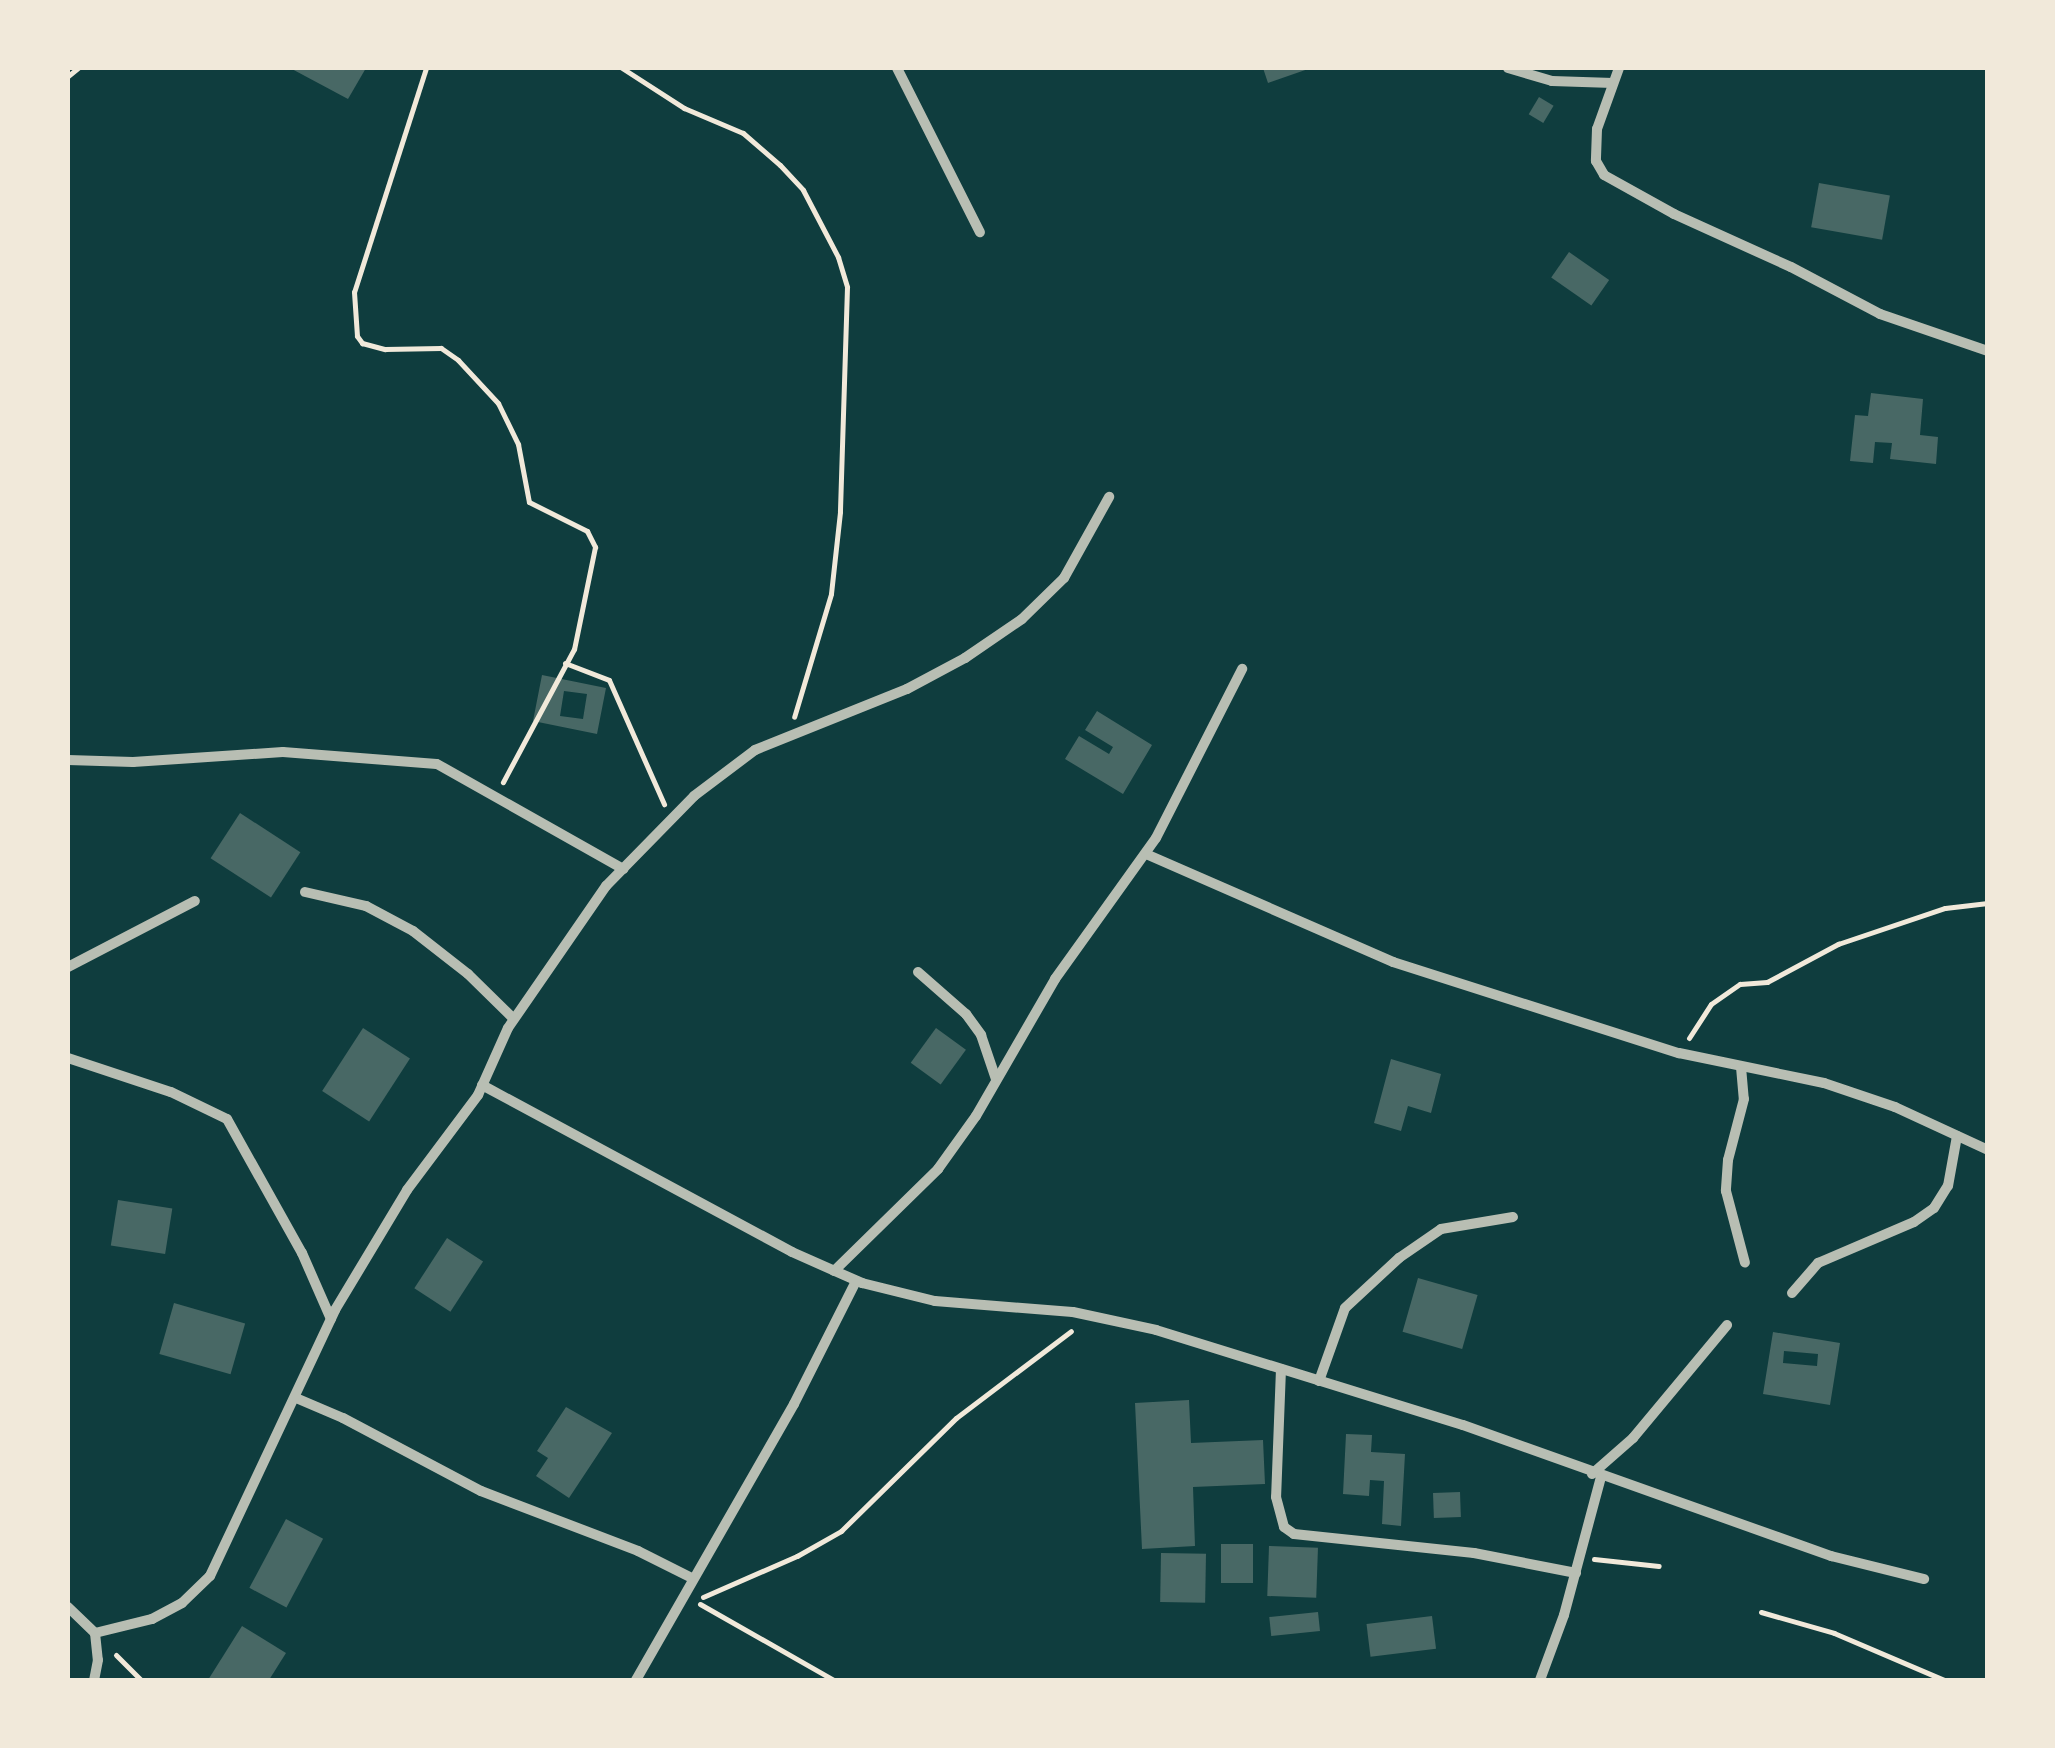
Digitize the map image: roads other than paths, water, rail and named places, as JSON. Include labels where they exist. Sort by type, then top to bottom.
[{"type":"street","points":[[897,68],[980,232]]},
{"type":"street","points":[[1508,68],[1552,81],[1613,82]]},
{"type":"street","points":[[1619,68],[1596,129],[1596,161],[1604,174],[1674,214],[1791,266],[1880,314],[1988,351]]},
{"type":"street","points":[[95,1638],[152,1619],[182,1602],[210,1576],[331,1320],[406,1190],[482,1085],[514,1019],[606,886],[671,820],[755,750],[907,688],[965,658],[1022,619],[1064,578],[1108,496]]},
{"type":"street","points":[[834,1270],[938,1169],[1056,979],[1146,854],[1222,715],[1242,669]]},
{"type":"street","points":[[68,760],[133,762],[284,752],[437,764],[623,869]]},
{"type":"street","points":[[1146,854],[1194,879],[1394,962],[1679,1053],[1824,1082],[1894,1107],[1988,1150]]},
{"type":"street","points":[[305,892],[366,906],[413,931],[468,974],[514,1019]]},
{"type":"street","points":[[68,966],[195,901]]},
{"type":"street","points":[[918,972],[966,1014],[980,1036],[996,1079]]},
{"type":"street","points":[[68,1058],[171,1092],[227,1119],[302,1254],[331,1320]]},
{"type":"street","points":[[1741,1067],[1744,1099],[1728,1160],[1726,1191],[1745,1264]]},
{"type":"street","points":[[482,1085],[856,1281],[936,1301],[1091,1316],[1156,1330],[1463,1426],[1830,1556],[1924,1579]]},
{"type":"street","points":[[1792,1293],[1818,1264],[1914,1222],[1934,1208],[1948,1186],[1956,1136]]},
{"type":"street","points":[[1318,1381],[1345,1308],[1398,1258],[1440,1229],[1513,1217]]},
{"type":"street","points":[[636,1680],[784,1420],[856,1281]]},
{"type":"street","points":[[1540,1680],[1581,1558],[1597,1475],[1634,1438],[1727,1325]]},
{"type":"street","points":[[1281,1369],[1276,1497],[1284,1527],[1294,1534],[1474,1553],[1576,1573]]},
{"type":"street","points":[[296,1398],[481,1491],[638,1551],[692,1578]]},
{"type":"street","points":[[68,1607],[95,1638],[94,1680]]}]
